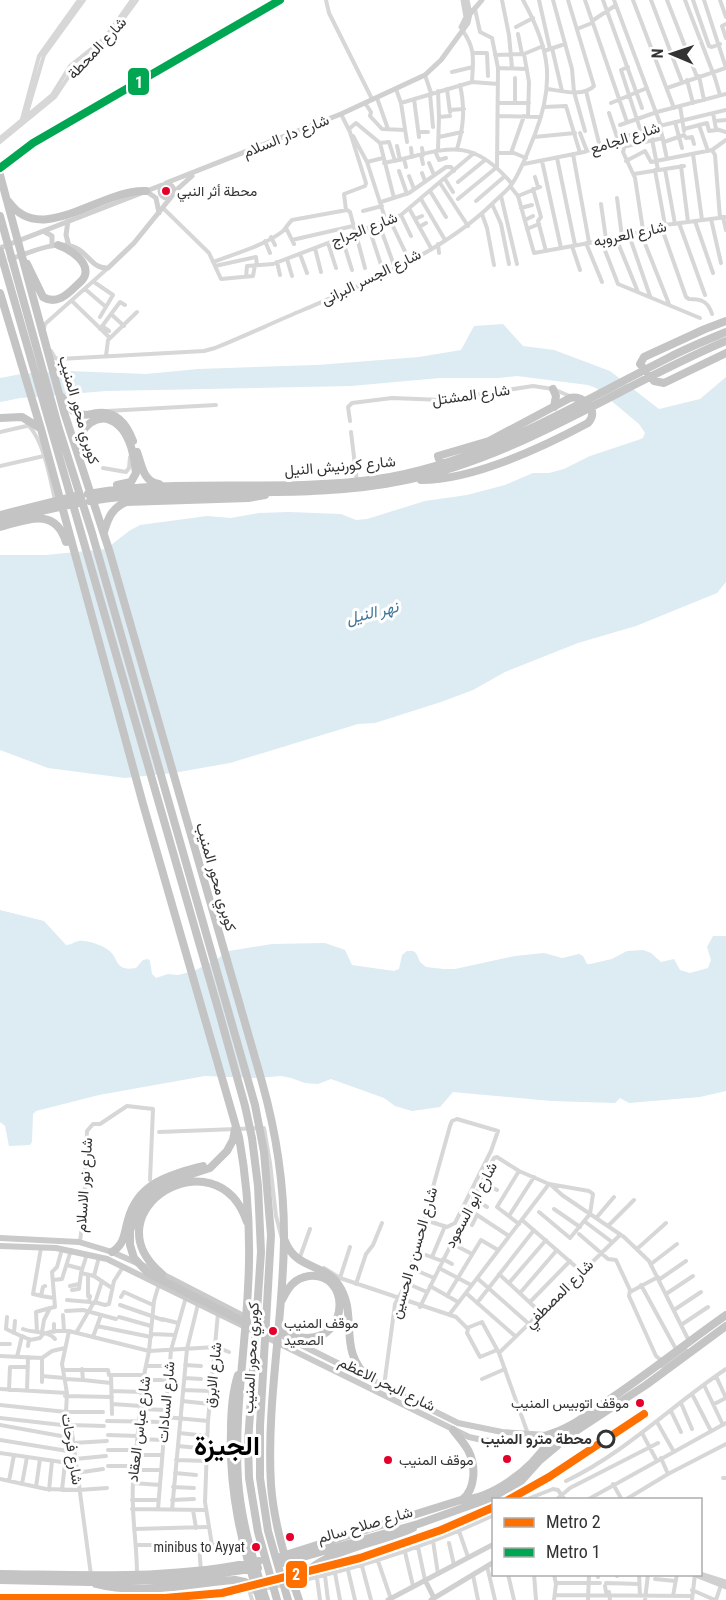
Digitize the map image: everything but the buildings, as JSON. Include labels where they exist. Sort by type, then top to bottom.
[{"type":"highway","name":"كوبري محور المنيب","points":[[0,175],[60,393],[104,532],[267,1100],[280,1169],[284,1237],[271,1435],[272,1487],[279,1537],[297,1585],[298,1600]]},
{"type":"highway","points":[[5,197],[20,214],[31,219],[44,220],[56,218],[122,193],[146,190]]},
{"type":"highway","name":"كوبري محور المنيب","points":[[0,216],[59,429],[92,533],[255,1105],[264,1152],[271,1235],[260,1426],[260,1478],[268,1531],[288,1600]]},
{"type":"highway","points":[[16,236],[39,292],[47,299],[56,300],[66,296],[85,275],[84,266],[77,257],[69,250],[55,246]]},
{"type":"highway","name":"كوبري محور المنيب","points":[[0,250],[219,1012],[252,1138],[258,1186],[261,1252],[248,1443],[249,1478],[258,1532],[277,1600]]},
{"type":"highway","name":"كوبري محور المنيب","points":[[0,293],[40,429],[143,804],[235,1121],[246,1185],[249,1234],[248,1290],[237,1444],[239,1489],[248,1543],[264,1599]]},
{"type":"highway","points":[[726,321],[644,357],[640,364],[654,381],[664,383],[726,353]]},
{"type":"highway","name":"شارع كورنيش النيل","points":[[0,514],[91,493],[119,489],[357,482],[402,475],[471,458],[532,429],[669,357],[726,332]]},
{"type":"highway","name":"شارع كورنيش النيل","points":[[0,520],[76,503],[127,496],[335,490],[408,480],[519,443],[726,341]]},
{"type":"highway","points":[[553,389],[556,396],[554,407]]},
{"type":"highway","points":[[60,393],[71,409],[78,414],[86,416],[108,414],[120,420],[129,431],[137,459],[136,473],[131,482],[105,487],[91,493]]},
{"type":"highway","points":[[408,480],[438,478],[468,472],[546,444],[586,424],[593,417],[592,410],[584,399],[573,397],[489,441],[438,456],[441,465]]},
{"type":"highway","points":[[0,418],[22,417],[40,429]]},
{"type":"highway","points":[[80,462],[79,434],[88,423],[102,419],[115,422],[121,427],[150,481],[156,484],[173,484],[183,487]]},
{"type":"highway","points":[[104,532],[111,513],[120,504],[126,502],[254,498],[272,492]]},
{"type":"highway","points":[[0,527],[34,518],[51,521],[63,532],[70,552],[77,563]]},
{"type":"highway","points":[[235,1121],[235,1133],[231,1145],[206,1170],[160,1185],[148,1195],[139,1207],[130,1231],[131,1251],[142,1269],[158,1275],[248,1324],[256,1333]]},
{"type":"highway","points":[[112,1252],[124,1240],[131,1211],[140,1195],[154,1182],[207,1165],[218,1159]]},
{"type":"highway","points":[[158,1275],[144,1254],[140,1240],[140,1225],[150,1202],[164,1191],[182,1184],[207,1182],[222,1188],[240,1207],[249,1234]]},
{"type":"highway","points":[[284,1237],[291,1252],[303,1264],[326,1273],[338,1284],[346,1303],[354,1361],[371,1380]]},
{"type":"highway","points":[[269,1329],[274,1328],[306,1338],[323,1334],[336,1321],[340,1304],[334,1287],[320,1277],[308,1276],[291,1284],[280,1304]]},
{"type":"highway","points":[[547,1438],[580,1420],[662,1364],[689,1341],[726,1315]]},
{"type":"highway","name":"شارع صلاح سالم","points":[[0,1574],[90,1579],[185,1576],[201,1571],[294,1557],[418,1524],[458,1504],[491,1498],[521,1481],[539,1461],[570,1435],[646,1385],[726,1326]]},
{"type":"highway","points":[[457,1432],[469,1450],[474,1474],[470,1491],[458,1504]]},
{"type":"highway","name":"شارع صلاح سالم","points":[[0,1580],[185,1576],[255,1569],[481,1497],[523,1471],[547,1438]]},
{"type":"highway","points":[[297,1585],[302,1574],[308,1570],[342,1553],[404,1532],[418,1524]]},
{"type":"highway","points":[[90,1579],[107,1587],[136,1589],[235,1580],[249,1584],[264,1599]]},
{"type":"main road","points":[[465,0],[470,14]]},
{"type":"main road","name":"شارع دار السلام","points":[[375,98],[375,95],[430,67],[482,0]]},
{"type":"main road","name":"شارع دار السلام","points":[[0,250],[341,114],[425,75],[438,64],[463,31],[470,14]]},
{"type":"main road","name":"شارع دار السلام","points":[[108,268],[134,243],[173,195],[198,171]]},
{"type":"main road","points":[[164,184],[172,186],[173,195],[167,198],[160,195],[159,190],[164,184]]},
{"type":"main road","points":[[146,190],[156,198],[161,210]]},
{"type":"main road","points":[[68,221],[66,236],[69,246]]},
{"type":"main road","points":[[45,232],[52,236],[55,246]]},
{"type":"main road","points":[[0,262],[55,246],[69,246],[83,253],[95,266],[108,268]]},
{"type":"main road","name":"شارع البحر الاعظم","points":[[0,1238],[80,1242],[112,1252],[463,1424],[479,1429],[547,1438]]},
{"type":"main road","name":"شارع البحر الاعظم","points":[[0,1246],[62,1248],[99,1256],[457,1432],[476,1438],[527,1443],[570,1435]]},
{"type":"main road","points":[[662,1364],[673,1360],[726,1322]]},
{"type":"main road","points":[[312,1360],[316,1353]]},
{"type":"main road","points":[[324,1366],[324,1362],[328,1359]]},
{"type":"main road","points":[[457,1432],[463,1424]]},
{"type":"main road","points":[[476,1438],[476,1432],[479,1429]]},
{"type":"main road","points":[[389,1599],[492,1545]]},
{"type":"main road","points":[[425,1580],[433,1599],[492,1563]]},
{"type":"main road","points":[[699,1576],[724,1585]]},
{"type":"street","points":[[23,120],[44,55],[82,0]]},
{"type":"street","points":[[23,120],[39,56],[82,0]]},
{"type":"street","name":"شارع المحطة","points":[[0,140],[55,92],[73,63],[108,34],[132,0]]},
{"type":"street","name":"شارع المحطة","points":[[23,120],[58,94],[75,67],[104,45],[137,0]]},
{"type":"street","points":[[326,0],[329,13],[375,98],[388,129]]},
{"type":"street","points":[[502,0],[510,35],[512,68]]},
{"type":"street","name":"شارع الجسر البرانى","points":[[72,301],[44,326],[50,350],[55,358],[204,351],[216,348],[384,274],[468,226],[511,185],[526,158],[544,107],[549,78],[533,18],[523,0]]},
{"type":"street","points":[[539,0],[562,91]]},
{"type":"street","points":[[553,0],[572,69],[574,92],[585,131]]},
{"type":"street","points":[[548,88],[574,92],[586,91],[592,89],[594,84],[568,0]]},
{"type":"street","points":[[585,0],[627,122]]},
{"type":"street","points":[[603,0],[642,108]]},
{"type":"street","points":[[633,0],[674,108]]},
{"type":"street","points":[[651,0],[693,103]]},
{"type":"street","points":[[667,0],[698,77],[704,100]]},
{"type":"street","points":[[685,0],[720,95]]},
{"type":"street","points":[[693,0],[710,46],[712,48],[720,44]]},
{"type":"street","points":[[667,88],[726,68],[704,0]]},
{"type":"street","points":[[720,0],[726,17]]},
{"type":"street","points":[[577,29],[592,22],[615,2],[657,112],[667,159]]},
{"type":"street","points":[[470,14],[480,32],[492,38],[498,68],[497,167]]},
{"type":"street","points":[[516,27],[533,18]]},
{"type":"street","points":[[726,24],[722,26],[726,38]]},
{"type":"street","points":[[463,31],[471,43],[473,52],[472,82]]},
{"type":"street","points":[[511,153],[529,103],[526,69],[518,34]]},
{"type":"street","points":[[495,55],[523,54],[565,44]]},
{"type":"street","points":[[473,52],[487,54],[488,76]]},
{"type":"street","points":[[452,72],[473,67]]},
{"type":"street","points":[[628,67],[621,70],[641,132]]},
{"type":"street","points":[[498,68],[526,69]]},
{"type":"street","points":[[425,75],[431,93],[433,127]]},
{"type":"street","points":[[515,78],[515,103]]},
{"type":"street","points":[[400,103],[472,82],[498,84]]},
{"type":"street","points":[[457,148],[462,132],[464,109],[460,85]]},
{"type":"street","points":[[610,103],[647,88]]},
{"type":"street","points":[[396,89],[407,142]]},
{"type":"street","points":[[447,89],[450,113]]},
{"type":"street","points":[[438,91],[440,117],[436,151],[439,160],[446,158]]},
{"type":"street","points":[[586,91],[600,147]]},
{"type":"street","points":[[620,125],[657,112],[726,94]]},
{"type":"street","points":[[31,98],[40,105]]},
{"type":"street","points":[[414,99],[419,135],[428,132]]},
{"type":"street","points":[[365,102],[371,112],[370,116],[382,129],[405,130]]},
{"type":"street","points":[[499,103],[529,103]]},
{"type":"street","points":[[544,107],[566,106],[587,151]]},
{"type":"street","points":[[680,106],[685,135]]},
{"type":"street","points":[[440,117],[464,109]]},
{"type":"street","name":"شارع الجامع","points":[[523,165],[580,153],[650,129],[726,110]]},
{"type":"street","points":[[609,113],[618,140]]},
{"type":"street","points":[[714,113],[717,130]]},
{"type":"street","points":[[341,114],[368,162],[388,221],[409,260]]},
{"type":"street","points":[[498,116],[541,117]]},
{"type":"street","points":[[715,122],[726,120]]},
{"type":"street","points":[[675,122],[682,148]]},
{"type":"street","points":[[349,129],[358,123],[380,143],[394,198]]},
{"type":"street","points":[[684,129],[707,123],[709,131],[726,132]]},
{"type":"street","points":[[699,125],[709,148],[715,155],[726,231]]},
{"type":"street","points":[[349,129],[366,183],[365,186],[344,194],[346,210],[350,212],[365,268]]},
{"type":"street","points":[[650,129],[663,226],[686,297],[699,299],[706,303],[712,314]]},
{"type":"street","points":[[439,138],[462,132]]},
{"type":"street","points":[[534,137],[577,133]]},
{"type":"street","points":[[577,133],[580,153]]},
{"type":"street","points":[[625,145],[685,135],[686,138],[692,137],[694,144]]},
{"type":"street","points":[[624,138],[623,150],[626,161],[634,174],[642,230],[669,305]]},
{"type":"street","points":[[626,161],[645,151],[649,161],[693,154],[726,140]]},
{"type":"street","points":[[380,143],[389,142],[405,167]]},
{"type":"street","points":[[397,146],[400,160]]},
{"type":"street","points":[[411,148],[412,157]]},
{"type":"street","points":[[422,148],[423,164]]},
{"type":"street","points":[[368,162],[400,160],[444,149],[457,148],[474,153],[497,167],[505,176],[518,196],[527,228],[539,224]]},
{"type":"street","points":[[444,149],[448,166],[454,171]]},
{"type":"street","name":"شارع الجراج","points":[[256,265],[287,259],[401,215],[410,210],[474,153]]},
{"type":"street","points":[[497,153],[511,153],[526,158]]},
{"type":"street","points":[[573,154],[588,242],[602,282]]},
{"type":"street","points":[[693,154],[702,220]]},
{"type":"street","points":[[557,157],[573,245],[580,270]]},
{"type":"street","points":[[458,182],[485,160]]},
{"type":"street","points":[[542,160],[561,248]]},
{"type":"street","points":[[432,166],[434,175]]},
{"type":"street","points":[[363,211],[407,194],[448,166]]},
{"type":"street","points":[[634,174],[682,166],[688,222]]},
{"type":"street","points":[[458,199],[497,167]]},
{"type":"street","points":[[665,169],[677,224],[705,296]]},
{"type":"street","points":[[399,171],[407,194]]},
{"type":"street","points":[[422,173],[425,181]]},
{"type":"street","points":[[409,176],[414,190]]},
{"type":"street","points":[[476,201],[505,176]]},
{"type":"street","points":[[535,177],[541,218],[538,220],[546,251]]},
{"type":"street","points":[[445,179],[453,192]]},
{"type":"street","points":[[440,183],[468,226]]},
{"type":"street","points":[[518,196],[537,188]]},
{"type":"street","points":[[430,191],[446,217]]},
{"type":"street","points":[[501,196],[517,264]]},
{"type":"street","points":[[617,198],[622,237]]},
{"type":"street","points":[[421,199],[445,240]]},
{"type":"street","points":[[492,204],[501,224],[509,264]]},
{"type":"street","points":[[601,204],[604,239],[619,285],[700,318]]},
{"type":"street","points":[[521,208],[532,206]]},
{"type":"street","points":[[161,210],[209,253],[214,264],[221,279],[254,276],[256,265],[255,257],[214,264]]},
{"type":"street","points":[[214,264],[277,235],[295,219],[346,210]]},
{"type":"street","points":[[410,210],[431,249]]},
{"type":"street","points":[[482,214],[494,265]]},
{"type":"street","points":[[401,215],[411,236]]},
{"type":"street","points":[[415,219],[422,216]]},
{"type":"street","points":[[525,220],[533,216]]},
{"type":"street","name":"شارع العروبه","points":[[527,228],[534,253],[622,237],[663,226],[723,217]]},
{"type":"street","points":[[711,219],[721,263]]},
{"type":"street","points":[[695,221],[713,273]]},
{"type":"street","points":[[419,227],[426,223]]},
{"type":"street","points":[[379,224],[395,268]]},
{"type":"street","points":[[286,227],[293,242],[353,226]]},
{"type":"street","points":[[369,228],[384,274]]},
{"type":"street","points":[[629,235],[650,297]]},
{"type":"street","points":[[272,237],[274,245]]},
{"type":"street","points":[[342,238],[352,270]]},
{"type":"street","points":[[616,238],[638,292]]},
{"type":"street","points":[[265,241],[270,253]]},
{"type":"street","points":[[328,243],[336,268]]},
{"type":"street","points":[[438,244],[439,253]]},
{"type":"street","points":[[315,248],[321,272]]},
{"type":"street","points":[[300,254],[307,273]]},
{"type":"street","points":[[287,259],[292,276]]},
{"type":"street","points":[[277,262],[280,275]]},
{"type":"street","points":[[246,277],[247,267],[256,265]]},
{"type":"street","points":[[95,266],[96,280],[113,296],[100,317]]},
{"type":"street","points":[[108,268],[72,301],[110,338]]},
{"type":"street","points":[[86,289],[106,307]]},
{"type":"street","points":[[101,327],[121,301],[125,305]]},
{"type":"street","points":[[106,356],[107,342],[137,312]]},
{"type":"street","points":[[111,314],[124,326]]},
{"type":"street","points":[[101,327],[109,331]]},
{"type":"street","name":"شارع المشتل","points":[[350,421],[348,407],[352,403],[392,398],[418,401],[443,400],[533,386],[553,389],[573,397]]},
{"type":"street","points":[[0,432],[70,415],[216,405]]},
{"type":"street","points":[[103,468],[126,472],[130,461],[130,447],[125,433],[117,422],[105,417],[104,411]]},
{"type":"street","points":[[28,425],[34,432],[44,456],[55,501]]},
{"type":"street","points":[[351,432],[357,482]]},
{"type":"street","points":[[0,466],[44,456]]},
{"type":"street","name":"شارع نور الاسلام","points":[[80,1242],[84,1208],[87,1131],[93,1124],[100,1124],[127,1106],[153,1109],[150,1180]]},
{"type":"street","name":"شارع الحسن و الحسين","points":[[384,1386],[398,1298],[406,1284],[452,1121],[457,1119],[494,1129],[498,1134],[455,1223],[445,1226]]},
{"type":"street","points":[[159,1132],[263,1127],[279,1234],[287,1247],[300,1257],[329,1270],[340,1278],[449,1315],[459,1319],[468,1328]]},
{"type":"street","name":"شارع ابو السعود","points":[[420,1307],[495,1157],[549,1184]]},
{"type":"street","points":[[519,1171],[497,1208],[534,1230],[582,1272]]},
{"type":"street","points":[[508,1216],[534,1178]]},
{"type":"street","points":[[482,1182],[497,1191]]},
{"type":"street","points":[[549,1184],[620,1235],[651,1264],[689,1341]]},
{"type":"street","points":[[539,1212],[570,1238],[590,1214],[593,1194],[591,1191],[549,1184]]},
{"type":"street","points":[[449,1315],[549,1184]]},
{"type":"street","points":[[597,1217],[614,1197]]},
{"type":"street","points":[[473,1198],[487,1207]]},
{"type":"street","points":[[608,1226],[634,1200]]},
{"type":"street","points":[[468,1209],[509,1236]]},
{"type":"street","points":[[554,1209],[580,1227]]},
{"type":"street","points":[[472,1225],[477,1215]]},
{"type":"street","points":[[425,1220],[445,1226],[432,1257]]},
{"type":"street","points":[[584,1221],[612,1242]]},
{"type":"street","points":[[356,1284],[366,1254],[373,1245],[382,1223]]},
{"type":"street","points":[[637,1250],[666,1223]]},
{"type":"street","points":[[300,1257],[310,1229]]},
{"type":"street","points":[[477,1303],[534,1230]]},
{"type":"street","points":[[579,1234],[608,1259],[616,1260],[630,1292],[629,1296],[656,1356],[662,1364]]},
{"type":"street","name":"شارع المصطفي","points":[[498,1351],[620,1235]]},
{"type":"street","points":[[447,1296],[481,1240],[498,1250]]},
{"type":"street","points":[[509,1283],[546,1240]]},
{"type":"street","points":[[451,1243],[472,1254]]},
{"type":"street","points":[[651,1264],[677,1244]]},
{"type":"street","points":[[41,1247],[33,1294],[54,1298]]},
{"type":"street","points":[[340,1278],[350,1247]]},
{"type":"street","points":[[39,1332],[36,1312],[55,1307],[52,1271],[57,1267],[62,1248]]},
{"type":"street","points":[[53,1280],[62,1279],[71,1250]]},
{"type":"street","points":[[520,1293],[557,1250]]},
{"type":"street","points":[[87,1253],[81,1271],[80,1284],[72,1290],[69,1300],[109,1304],[114,1281],[123,1266]]},
{"type":"street","points":[[426,1255],[452,1264]]},
{"type":"street","points":[[95,1279],[99,1256]]},
{"type":"street","points":[[530,1302],[570,1261]]},
{"type":"street","points":[[630,1292],[686,1261]]},
{"type":"street","points":[[67,1265],[113,1288]]},
{"type":"street","points":[[439,1268],[471,1285]]},
{"type":"street","points":[[420,1272],[434,1278]]},
{"type":"street","points":[[500,1274],[540,1312]]},
{"type":"street","points":[[88,1275],[92,1302]]},
{"type":"street","points":[[666,1294],[693,1276]]},
{"type":"street","points":[[477,1278],[529,1324]]},
{"type":"street","points":[[76,1333],[102,1281]]},
{"type":"street","name":"شارع عباس العقاد","points":[[137,1576],[137,1545],[132,1509],[135,1452],[153,1305],[160,1284]]},
{"type":"street","points":[[642,1285],[677,1351]]},
{"type":"street","points":[[42,1296],[45,1286]]},
{"type":"street","points":[[413,1286],[427,1292]]},
{"type":"street","points":[[430,1286],[459,1302]]},
{"type":"street","points":[[121,1298],[124,1292],[153,1305]]},
{"type":"street","points":[[674,1310],[701,1292]]},
{"type":"street","points":[[466,1293],[515,1336]]},
{"type":"street","name":"شارع السادات","points":[[158,1509],[171,1350],[186,1297]]},
{"type":"street","points":[[172,1510],[187,1349],[198,1304]]},
{"type":"street","points":[[120,1305],[152,1317],[178,1323]]},
{"type":"street","points":[[681,1326],[708,1307]]},
{"type":"street","points":[[8,1317],[6,1329],[29,1340],[37,1339],[51,1308]]},
{"type":"street","points":[[66,1311],[77,1309],[151,1326]]},
{"type":"street","name":"شارع الابرق","points":[[212,1545],[206,1509],[207,1436],[218,1313]]},
{"type":"street","name":"شارع فرحات","points":[[63,1315],[66,1331],[63,1359],[66,1412],[71,1426],[90,1579]]},
{"type":"street","points":[[93,1337],[101,1315]]},
{"type":"street","points":[[14,1333],[15,1321]]},
{"type":"street","points":[[468,1328],[482,1322],[498,1351],[528,1435]]},
{"type":"street","points":[[54,1324],[54,1335]]},
{"type":"street","points":[[97,1326],[151,1336],[175,1335]]},
{"type":"street","points":[[26,1328],[54,1335],[66,1331],[149,1351],[216,1347],[229,1352]]},
{"type":"street","points":[[468,1328],[467,1333],[480,1356],[498,1351]]},
{"type":"street","points":[[17,1357],[23,1336]]},
{"type":"street","points":[[28,1346],[29,1340]]},
{"type":"street","points":[[0,1344],[10,1344]]},
{"type":"street","points":[[0,1356],[42,1358],[52,1351],[65,1348]]},
{"type":"street","points":[[27,1391],[28,1357]]},
{"type":"street","points":[[42,1358],[42,1382]]},
{"type":"street","points":[[56,1359],[63,1359]]},
{"type":"street","points":[[185,1365],[201,1366]]},
{"type":"street","points":[[147,1366],[169,1366]]},
{"type":"street","points":[[9,1390],[10,1367],[28,1367]]},
{"type":"street","points":[[482,1379],[505,1369]]},
{"type":"street","points":[[566,1480],[590,1468],[642,1433],[726,1369]]},
{"type":"street","points":[[64,1370],[108,1370],[111,1375],[112,1414]]},
{"type":"street","points":[[82,1370],[83,1380]]},
{"type":"street","points":[[111,1375],[168,1380]]},
{"type":"street","points":[[42,1376],[111,1383]]},
{"type":"street","points":[[714,1404],[726,1398],[716,1376]]},
{"type":"street","points":[[184,1378],[201,1379]]},
{"type":"street","points":[[590,1498],[725,1424],[704,1385]]},
{"type":"street","points":[[0,1389],[112,1397]]},
{"type":"street","points":[[183,1390],[211,1391]]},
{"type":"street","points":[[112,1391],[142,1392]]},
{"type":"street","points":[[692,1394],[711,1432]]},
{"type":"street","points":[[182,1401],[210,1404]]},
{"type":"street","points":[[681,1403],[692,1429]]},
{"type":"street","points":[[112,1404],[166,1410]]},
{"type":"street","points":[[0,1405],[66,1412],[103,1412]]},
{"type":"street","points":[[671,1411],[681,1432]]},
{"type":"street","points":[[0,1418],[71,1426],[180,1418],[208,1421]]},
{"type":"street","points":[[657,1422],[674,1452]]},
{"type":"street","points":[[0,1425],[73,1440],[107,1441]]},
{"type":"street","points":[[179,1433],[207,1436]]},
{"type":"street","points":[[642,1433],[668,1474]]},
{"type":"street","points":[[108,1435],[163,1440]]},
{"type":"street","points":[[0,1446],[0,1440],[74,1452]]},
{"type":"street","points":[[558,1498],[570,1488],[658,1443]]},
{"type":"street","points":[[627,1498],[726,1444]]},
{"type":"street","points":[[178,1446],[199,1448]]},
{"type":"street","points":[[108,1450],[162,1455]]},
{"type":"street","points":[[0,1455],[65,1463],[106,1456]]},
{"type":"street","points":[[9,1481],[14,1455]]},
{"type":"street","points":[[22,1484],[27,1457]]},
{"type":"street","points":[[36,1487],[40,1459]]},
{"type":"street","points":[[176,1460],[207,1461]]},
{"type":"street","points":[[49,1490],[52,1461]]},
{"type":"street","points":[[62,1490],[65,1463]]},
{"type":"street","points":[[76,1473],[106,1468],[161,1470]]},
{"type":"street","points":[[175,1473],[196,1475]]},
{"type":"street","points":[[0,1479],[49,1490],[107,1488]]},
{"type":"street","points":[[133,1483],[160,1485]]},
{"type":"street","points":[[613,1484],[623,1498]]},
{"type":"street","points":[[173,1487],[194,1488]]},
{"type":"street","points":[[530,1498],[553,1489],[558,1490],[563,1498]]},
{"type":"street","points":[[172,1500],[194,1499]]},
{"type":"street","points":[[132,1500],[158,1500]]},
{"type":"street","points":[[132,1509],[206,1509]]},
{"type":"street","points":[[193,1510],[196,1528]]},
{"type":"street","points":[[252,1600],[251,1592],[297,1585],[378,1561],[459,1531],[492,1516]]},
{"type":"street","points":[[134,1529],[206,1527]]},
{"type":"street","points":[[459,1531],[468,1557]]},
{"type":"street","points":[[433,1541],[438,1574]]},
{"type":"street","points":[[449,1543],[454,1565]]},
{"type":"street","points":[[137,1545],[225,1545]]},
{"type":"street","points":[[199,1546],[201,1571]]},
{"type":"street","points":[[418,1547],[425,1580]]},
{"type":"street","points":[[405,1552],[413,1587]]},
{"type":"street","points":[[378,1561],[389,1599]]},
{"type":"street","points":[[362,1566],[371,1600]]},
{"type":"street","points":[[487,1566],[495,1600]]},
{"type":"street","points":[[348,1570],[355,1600]]},
{"type":"street","points":[[334,1573],[340,1600]]},
{"type":"street","points":[[473,1575],[478,1600]]},
{"type":"street","points":[[325,1576],[328,1600]]},
{"type":"street","points":[[508,1576],[514,1600]]},
{"type":"street","points":[[534,1576],[536,1600]]},
{"type":"street","points":[[554,1576],[556,1583],[554,1597],[588,1598],[640,1596],[645,1598],[692,1598],[696,1576]]},
{"type":"street","points":[[588,1598],[589,1576]]},
{"type":"street","points":[[639,1576],[640,1596]]},
{"type":"street","points":[[645,1598],[648,1576]]},
{"type":"street","points":[[655,1579],[676,1577],[671,1597]]},
{"type":"street","points":[[318,1578],[320,1600]]},
{"type":"street","points":[[556,1583],[604,1584],[639,1587],[646,1590]]},
{"type":"street","points":[[604,1584],[610,1598]]},
{"type":"street","points":[[692,1590],[716,1600],[724,1585]]},
{"type":"water","name":"نهر النيل","points":[[503,324],[523,346],[554,350],[610,371],[659,409],[700,399],[726,377],[726,582],[717,593],[636,626],[578,643],[505,672],[473,690],[441,702],[375,723],[358,724],[230,763],[173,773],[125,778],[48,768],[0,750],[0,555],[46,555],[106,549],[140,525],[207,516],[231,518],[259,513],[289,512],[341,514],[356,520],[367,519],[425,501],[467,495],[505,485],[533,473],[549,473],[564,469],[590,456],[643,438],[645,433],[639,424],[596,388],[517,376],[440,378],[351,386],[106,391],[21,398],[0,402],[0,378],[21,374],[68,371],[146,374],[419,357],[461,350],[474,326]]},
{"type":"water","points":[[0,910],[44,921],[66,945],[82,941],[101,946],[111,952],[120,966],[124,968],[136,968],[143,960],[148,959],[152,974],[156,978],[194,971],[229,951],[272,944],[325,943],[345,950],[352,965],[394,971],[399,969],[402,955],[407,951],[416,953],[420,962],[426,967],[455,969],[515,956],[544,953],[562,958],[579,954],[583,956],[587,964],[590,964],[612,959],[627,951],[643,950],[651,953],[661,962],[674,959],[680,970],[690,973],[708,968],[711,960],[707,947],[713,936],[726,936],[726,1091],[700,1097],[629,1103],[620,1098],[615,1103],[552,1101],[453,1092],[440,1107],[412,1111],[395,1106],[384,1098],[331,1079],[318,1084],[281,1076],[257,1078],[205,1076],[99,1095],[36,1111],[33,1114],[30,1145],[9,1146],[5,1126],[0,1122]]},
{"type":"metro line","name":"1","points":[[0,168],[33,143],[280,0]]},
{"type":"metro line","name":"2","points":[[512,1498],[549,1477],[644,1414]]},
{"type":"metro line","name":"2","points":[[0,1598],[165,1598],[222,1593],[360,1558],[441,1530],[492,1508]]},
{"type":"place","name":"محطة أثر النبي","points":[[166,191]]},
{"type":"place","name":"موقف المنيب الصعيد","points":[[273,1331]]},
{"type":"place","name":"موقف اتوبيس المنيب","points":[[640,1403]]},
{"type":"place","name":"محطة مترو المنيب","points":[[606,1439]]},
{"type":"place","name":"موقف المنيب","points":[[388,1460]]},
{"type":"place","name":"minibus to Ayyat","points":[[256,1547]]},
{"type":"district","name":"الجيزة","points":[[227,1446]]}]
